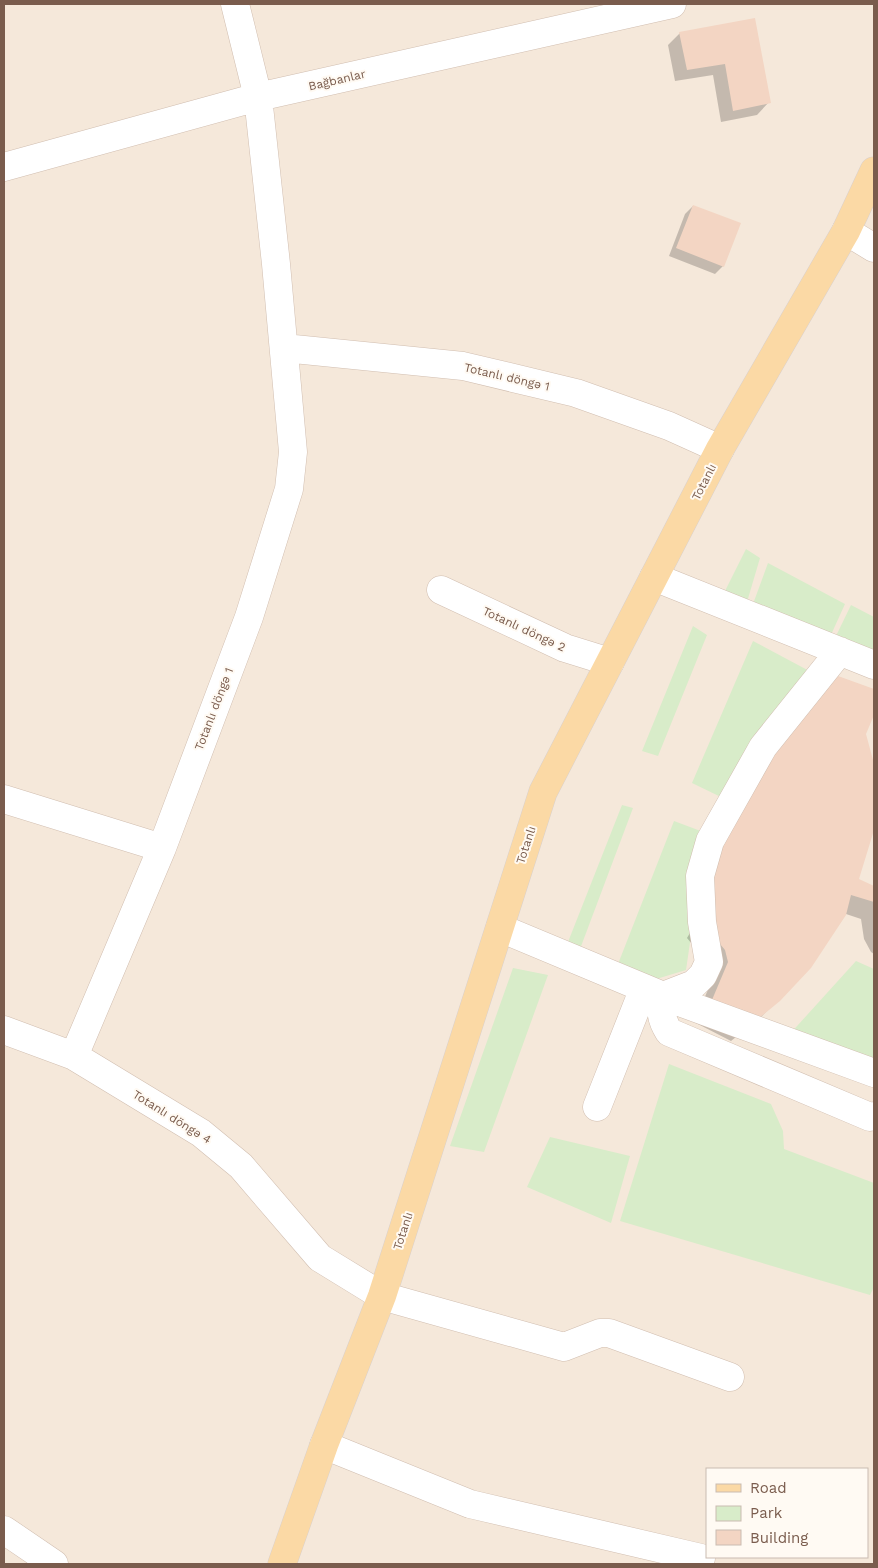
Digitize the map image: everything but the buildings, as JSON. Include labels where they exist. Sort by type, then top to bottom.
[{"type":"main road","name":"Totanlı","points":[[282,1564],[324,1445],[382,1296],[543,792],[720,449],[846,232],[874,171]]},
{"type":"street","name":"Totanlı döngə 1","points":[[74,1056],[162,848],[249,617],[290,489],[292,452],[284,348],[258,97],[235,4]]},
{"type":"street","name":"Bağbanlar","points":[[4,167],[258,97],[672,4]]},
{"type":"street","points":[[846,232],[874,248]]},
{"type":"street","name":"Totanlı döngə 1","points":[[284,348],[463,366],[576,394],[669,426],[720,449]]},
{"type":"street","points":[[654,577],[874,665]]},
{"type":"street","name":"Totanlı döngə 2","points":[[441,590],[565,648],[610,662]]},
{"type":"street","points":[[653,992],[694,984],[703,975],[709,962],[702,922],[700,876],[710,841],[764,747],[840,651]]},
{"type":"street","points":[[4,799],[162,848]]},
{"type":"street","points":[[500,928],[653,992],[874,1073]]},
{"type":"street","points":[[597,1107],[653,992]]},
{"type":"street","points":[[653,992],[662,1021],[669,1032],[870,1116],[874,1116]]},
{"type":"street","name":"Totanlı döngə 4","points":[[4,1030],[74,1056],[201,1133],[241,1166],[320,1258],[382,1296],[564,1347],[575,1345],[600,1333],[609,1333],[730,1377]]},
{"type":"street","points":[[324,1445],[470,1504],[701,1558]]},
{"type":"street","points":[[4,1530],[54,1564]]},
{"type":"shaded area","points":[[4,4],[874,4],[874,1564],[4,1564]]},
{"type":"green space","points":[[746,549],[760,558],[747,602],[724,593]]},
{"type":"green space","points":[[768,563],[845,604],[830,637],[753,604]]},
{"type":"green space","points":[[851,605],[874,617],[874,652],[836,636]]},
{"type":"green space","points":[[693,626],[707,635],[658,756],[642,751]]},
{"type":"green space","points":[[753,641],[813,673],[725,799],[692,783]]},
{"type":"green space","points":[[622,805],[633,808],[580,949],[568,942]]},
{"type":"green space","points":[[674,821],[706,833],[686,970],[653,980],[618,964]]},
{"type":"green space","points":[[856,961],[874,969],[874,1062],[788,1036]]},
{"type":"green space","points":[[513,968],[548,975],[484,1152],[450,1146]]},
{"type":"green space","points":[[669,1064],[771,1104],[783,1131],[784,1149],[874,1183],[874,1287],[870,1295],[620,1221]]},
{"type":"green space","points":[[550,1137],[630,1156],[611,1223],[527,1187]]}]
